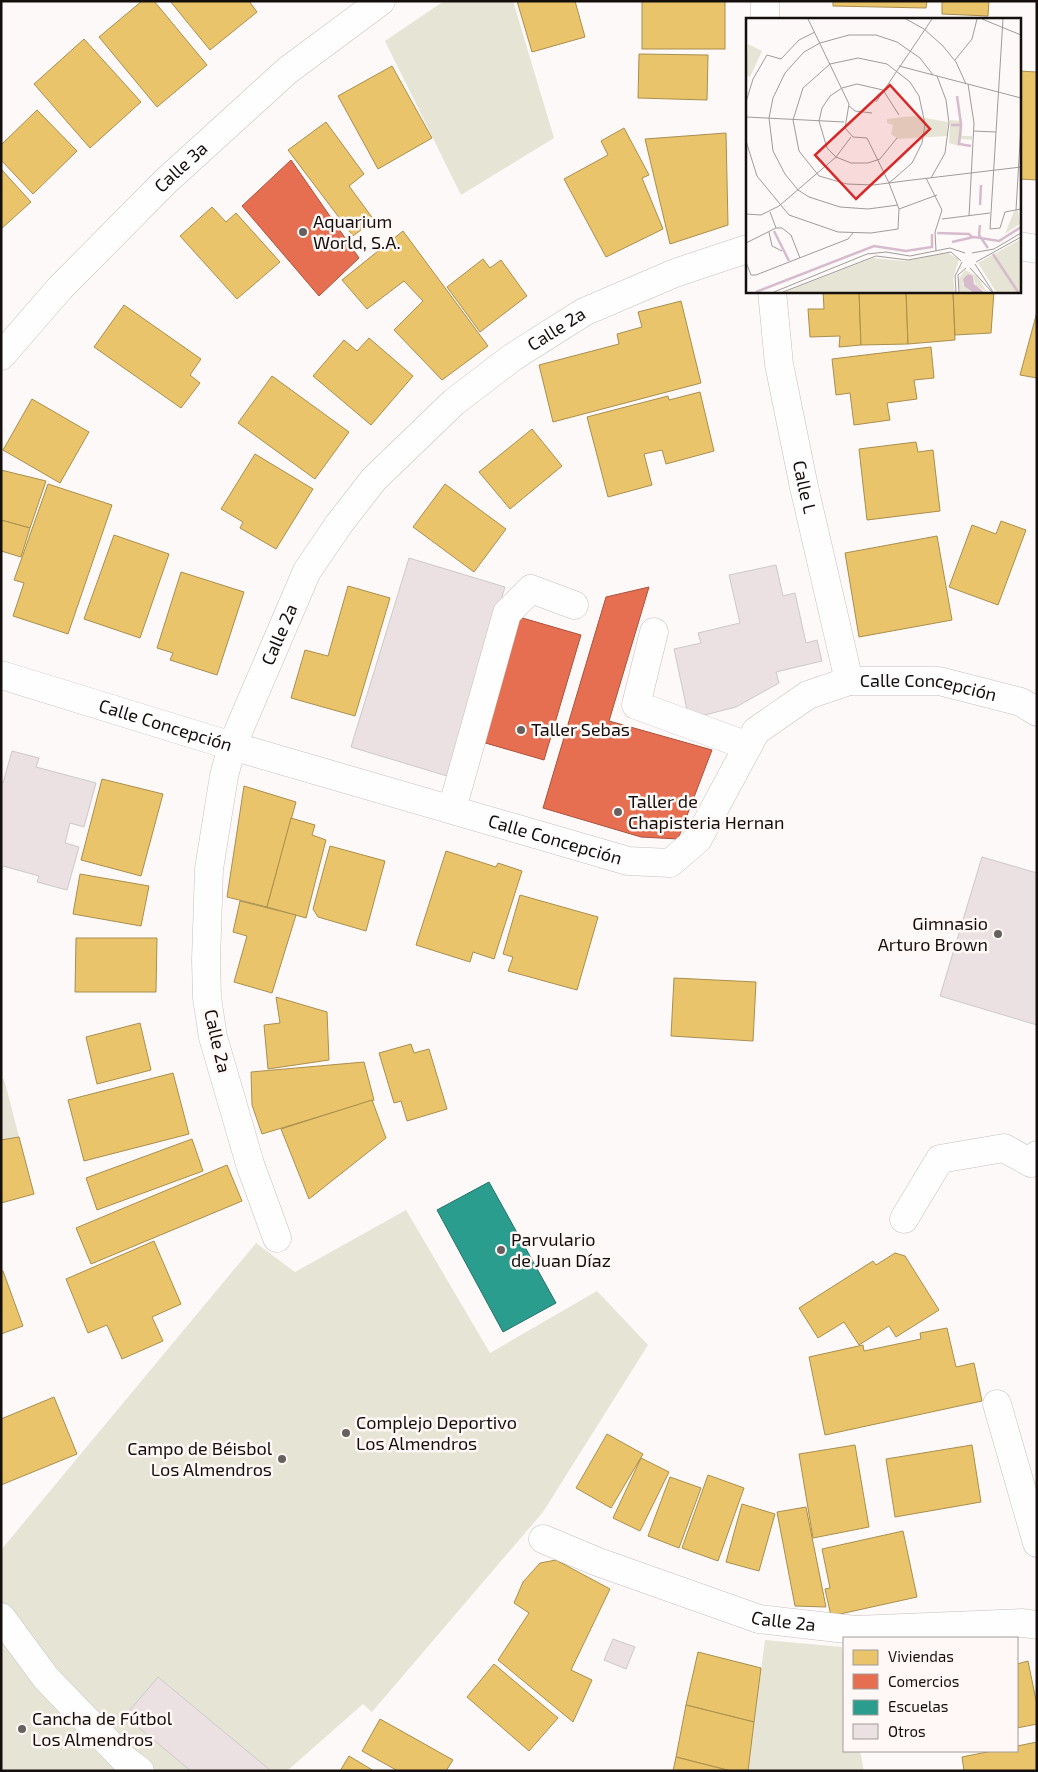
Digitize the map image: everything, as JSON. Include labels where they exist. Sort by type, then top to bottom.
[{"type":"street","name":"Calle 3a","points":[[1,356],[60,288],[166,181],[288,70],[381,1]]},
{"type":"street","points":[[765,18],[766,1]]},
{"type":"street","points":[[1020,246],[1037,249]]},
{"type":"street","name":"Calle 2a","points":[[277,1238],[250,1164],[213,1037],[207,998],[206,960],[209,869],[224,776],[232,746],[306,571],[374,479],[454,402],[513,356],[584,312],[675,274],[746,249]]},
{"type":"street","name":"Calle L","points":[[772,292],[779,364],[804,487],[849,681]]},
{"type":"street","points":[[452,809],[507,613],[531,589],[574,604]]},
{"type":"street","points":[[654,632],[636,705],[748,746]]},
{"type":"street","name":"Calle Concepción","points":[[1,675],[232,746],[628,860],[670,863],[698,839],[756,731],[808,695],[849,681],[938,681],[1020,702],[1037,712]]},
{"type":"street","points":[[904,1219],[940,1159],[1004,1148],[1031,1163],[1037,1155]]},
{"type":"street","points":[[997,1404],[1037,1543]]},
{"type":"street","name":"Calle 2a","points":[[543,1539],[607,1565],[759,1619],[855,1630],[1023,1623],[1037,1625]]},
{"type":"street","points":[[1,1617],[46,1678],[124,1759],[140,1771]]},
{"type":"shaded area","points":[[444,1],[513,1],[554,138],[461,195],[385,41]]},
{"type":"shaded area","points":[[1,1079],[4,1079],[19,1137],[1,1140]]},
{"type":"shaded area","name":"Complejo Deportivo Los Almendros","points":[[406,1210],[490,1353],[597,1291],[648,1345],[543,1512],[372,1712],[363,1704],[287,1771],[1,1771],[1,1550],[256,1243],[295,1272]]},
{"type":"shaded area","points":[[765,1640],[842,1647],[843,1752],[860,1752],[864,1771],[748,1771]]},
{"type":"building: Viviendas","points":[[142,1],[154,1],[207,65],[157,107],[99,37]]},
{"type":"building: Viviendas","points":[[170,1],[249,1],[257,12],[210,50]]},
{"type":"building: Viviendas","points":[[517,1],[575,1],[585,37],[532,52]]},
{"type":"building: Viviendas","points":[[642,1],[725,1],[725,49],[642,49]]},
{"type":"building: Viviendas","points":[[833,1],[927,1],[926,8],[833,6]]},
{"type":"building: Viviendas","points":[[942,1],[989,1],[988,16],[942,14]]},
{"type":"building: Viviendas","points":[[84,39],[141,102],[90,148],[34,84]]},
{"type":"building: Viviendas","points":[[639,54],[708,55],[707,100],[638,98]]},
{"type":"building: Viviendas","points":[[392,66],[432,138],[378,169],[338,96]]},
{"type":"building: Viviendas","points":[[1020,71],[1037,72],[1037,180],[1020,179]]},
{"type":"building: Viviendas","points":[[37,110],[77,151],[33,194],[1,160],[1,145]]},
{"type":"building: Viviendas","points":[[326,122],[364,174],[349,186],[374,220],[353,236],[288,150]]},
{"type":"building: Viviendas","points":[[624,128],[649,175],[642,178],[663,229],[606,257],[564,179],[608,155],[601,141]]},
{"type":"building: Viviendas","points":[[726,133],[728,225],[670,244],[645,139]]},
{"type":"building: Viviendas","points":[[1,169],[31,202],[1,229]]},
{"type":"building: Viviendas","points":[[212,207],[226,222],[236,213],[280,262],[237,299],[180,236]]},
{"type":"building: Viviendas","points":[[403,231],[488,346],[442,380],[394,330],[423,301],[404,281],[367,309],[342,280]]},
{"type":"building: Viviendas","points":[[483,259],[490,268],[501,260],[527,296],[480,332],[447,287]]},
{"type":"building: Viviendas","points":[[823,292],[859,292],[861,345],[839,347],[840,336],[810,337],[808,309],[824,309]]},
{"type":"building: Viviendas","points":[[859,292],[906,292],[908,344],[861,345]]},
{"type":"building: Viviendas","points":[[906,292],[953,292],[955,340],[908,344]]},
{"type":"building: Viviendas","points":[[953,292],[994,292],[991,333],[955,335]]},
{"type":"building: Viviendas","points":[[681,301],[701,383],[553,422],[539,365],[619,344],[617,334],[642,327],[638,312]]},
{"type":"building: Viviendas","points":[[124,305],[201,359],[190,375],[200,383],[181,408],[94,347]]},
{"type":"building: Viviendas","points":[[1037,312],[1037,378],[1020,375]]},
{"type":"building: Viviendas","points":[[369,338],[413,376],[371,425],[313,376],[344,340],[357,351]]},
{"type":"building: Viviendas","points":[[931,347],[934,378],[914,380],[917,399],[887,403],[890,420],[854,425],[850,393],[836,395],[832,359]]},
{"type":"building: Viviendas","points":[[272,376],[349,432],[315,479],[238,423]]},
{"type":"building: Viviendas","points":[[700,392],[714,451],[666,464],[662,450],[644,454],[652,485],[608,497],[587,417],[668,396],[669,400]]},
{"type":"building: Viviendas","points":[[32,399],[89,432],[60,483],[3,450]]},
{"type":"building: Viviendas","points":[[532,429],[562,466],[510,509],[479,472]]},
{"type":"building: Viviendas","points":[[916,442],[918,452],[933,450],[940,511],[867,520],[859,449]]},
{"type":"building: Viviendas","points":[[255,454],[313,489],[276,549],[240,528],[243,522],[221,509]]},
{"type":"building: Viviendas","points":[[1,470],[46,481],[30,528],[1,520]]},
{"type":"building: Viviendas","points":[[48,484],[112,505],[68,634],[13,616],[24,583],[14,580]]},
{"type":"building: Viviendas","points":[[445,484],[506,529],[474,572],[413,527]]},
{"type":"building: Viviendas","points":[[1,520],[30,528],[21,557],[1,551]]},
{"type":"building: Viviendas","points":[[1001,521],[1026,530],[998,605],[949,587],[972,525],[996,534]]},
{"type":"building: Viviendas","points":[[114,535],[169,554],[140,638],[84,619]]},
{"type":"building: Viviendas","points":[[937,536],[952,620],[859,637],[845,553]]},
{"type":"building: Viviendas","points":[[181,572],[244,592],[217,675],[170,660],[173,653],[157,648]]},
{"type":"building: Viviendas","points":[[348,586],[390,598],[355,716],[291,698],[305,650],[328,656]]},
{"type":"building: Viviendas","points":[[102,779],[163,794],[141,876],[81,860]]},
{"type":"building: Viviendas","points":[[244,786],[296,802],[267,907],[227,897]]},
{"type":"building: Viviendas","points":[[291,818],[315,825],[312,835],[326,840],[306,918],[267,907]]},
{"type":"building: Viviendas","points":[[330,846],[385,861],[366,931],[318,917],[313,909]]},
{"type":"building: Viviendas","points":[[446,851],[496,867],[498,863],[522,871],[494,959],[473,952],[470,962],[416,945]]},
{"type":"building: Viviendas","points":[[80,874],[149,886],[141,926],[73,914]]},
{"type":"building: Viviendas","points":[[520,895],[598,917],[577,990],[508,971],[513,957],[503,954]]},
{"type":"building: Viviendas","points":[[240,901],[296,915],[272,993],[234,982],[247,936],[233,932]]},
{"type":"building: Viviendas","points":[[76,938],[157,938],[156,992],[75,992]]},
{"type":"building: Viviendas","points":[[674,978],[756,982],[753,1041],[671,1036]]},
{"type":"building: Viviendas","points":[[276,997],[327,1012],[329,1060],[268,1069],[264,1025],[280,1023]]},
{"type":"building: Viviendas","points":[[140,1023],[151,1070],[97,1084],[86,1037]]},
{"type":"building: Viviendas","points":[[411,1044],[414,1053],[429,1049],[447,1109],[407,1121],[401,1101],[394,1103],[379,1053]]},
{"type":"building: Viviendas","points":[[364,1062],[374,1100],[262,1134],[252,1105],[251,1072]]},
{"type":"building: Viviendas","points":[[173,1073],[189,1134],[84,1161],[68,1100]]},
{"type":"building: Viviendas","points":[[372,1100],[386,1138],[309,1199],[281,1129]]},
{"type":"building: Viviendas","points":[[19,1137],[34,1194],[1,1203],[1,1140]]},
{"type":"building: Viviendas","points":[[192,1139],[203,1171],[97,1210],[86,1178]]},
{"type":"building: Viviendas","points":[[227,1165],[242,1201],[91,1264],[76,1228]]},
{"type":"building: Viviendas","points":[[154,1241],[181,1304],[152,1317],[163,1341],[122,1359],[107,1325],[88,1333],[66,1279]]},
{"type":"building: Viviendas","points":[[895,1253],[905,1256],[939,1310],[896,1337],[889,1326],[859,1345],[844,1322],[818,1338],[799,1308],[873,1261],[876,1265]]},
{"type":"building: Viviendas","points":[[1,1271],[3,1271],[23,1326],[1,1334]]},
{"type":"building: Viviendas","points":[[947,1328],[956,1367],[974,1363],[982,1401],[825,1435],[809,1357],[863,1345],[864,1351],[921,1339],[920,1333]]},
{"type":"building: Viviendas","points":[[54,1397],[77,1454],[1,1485],[1,1419]]},
{"type":"building: Viviendas","points":[[607,1434],[643,1454],[611,1508],[576,1488]]},
{"type":"building: Viviendas","points":[[855,1445],[869,1527],[813,1538],[799,1454]]},
{"type":"building: Viviendas","points":[[972,1445],[981,1502],[895,1517],[886,1459]]},
{"type":"building: Viviendas","points":[[641,1458],[669,1472],[640,1531],[613,1518]]},
{"type":"building: Viviendas","points":[[708,1475],[744,1488],[718,1561],[682,1548]]},
{"type":"building: Viviendas","points":[[670,1477],[701,1488],[679,1548],[648,1536]]},
{"type":"building: Viviendas","points":[[742,1504],[775,1514],[759,1571],[726,1562]]},
{"type":"building: Viviendas","points":[[806,1507],[826,1607],[795,1606],[777,1512]]},
{"type":"building: Viviendas","points":[[903,1531],[917,1597],[831,1616],[825,1589],[830,1588],[822,1549]]},
{"type":"building: Viviendas","points":[[556,1560],[610,1589],[571,1670],[592,1680],[573,1722],[498,1660],[529,1613],[514,1603],[523,1582],[540,1563]]},
{"type":"building: Viviendas","points":[[698,1652],[761,1668],[754,1722],[686,1705]]},
{"type":"building: Viviendas","points":[[1028,1661],[1037,1705],[1037,1724],[1018,1728],[1018,1664]]},
{"type":"building: Viviendas","points":[[494,1664],[558,1718],[529,1751],[467,1697]]},
{"type":"building: Viviendas","points":[[686,1705],[754,1722],[748,1771],[731,1771],[676,1757]]},
{"type":"building: Viviendas","points":[[380,1719],[453,1760],[446,1771],[398,1771],[362,1751]]},
{"type":"building: Viviendas","points":[[1037,1742],[1037,1771],[964,1771],[962,1757],[987,1752],[1018,1752],[1018,1746]]},
{"type":"building: Viviendas","points":[[349,1756],[374,1771],[340,1771]]},
{"type":"building: Viviendas","points":[[676,1757],[731,1771],[673,1771]]},
{"type":"building: Comercios","name":"Aquarium World, S.A.","points":[[291,160],[359,258],[319,296],[242,206]]},
{"type":"building: Comercios","points":[[649,587],[609,721],[712,750],[678,839],[641,837],[543,808],[606,597]]},
{"type":"building: Comercios","points":[[519,617],[581,635],[544,760],[482,742]]},
{"type":"building: Escuelas","points":[[489,1182],[556,1303],[503,1332],[437,1210]]},
{"type":"building: Otros","points":[[409,558],[505,587],[447,776],[351,747]]},
{"type":"building: Otros","points":[[776,565],[783,596],[795,593],[806,643],[817,640],[822,661],[776,672],[779,683],[736,707],[689,719],[674,649],[701,643],[698,633],[740,623],[729,575]]},
{"type":"building: Otros","points":[[12,751],[39,758],[36,767],[96,783],[84,827],[70,823],[65,843],[79,847],[67,890],[37,882],[39,876],[3,866],[1,872],[1,782],[3,783]]},
{"type":"building: Otros","name":"Gimnasio Arturo Brown","points":[[982,857],[1037,873],[1037,1025],[940,996]]},
{"type":"building: Otros","points":[[613,1639],[635,1647],[626,1669],[604,1660]]},
{"type":"building: Otros","points":[[158,1677],[270,1771],[191,1771],[125,1716]]},
{"type":"place","name":"Aquarium World, S.A.","points":[[303,232]]},
{"type":"place","name":"Taller Sebas","points":[[521,730]]},
{"type":"place","name":"Taller de Chapisteria Hernan","points":[[618,812]]},
{"type":"place","name":"Gimnasio Arturo Brown","points":[[998,934]]},
{"type":"place","name":"Parvulario de Juan Díaz","points":[[501,1250]]},
{"type":"place","name":"Complejo Deportivo Los Almendros","points":[[346,1433]]},
{"type":"place","name":"Campo de Béisbol Los Almendros","points":[[282,1459]]},
{"type":"place","name":"Cancha de Fútbol Los Almendros","points":[[22,1729]]}]
